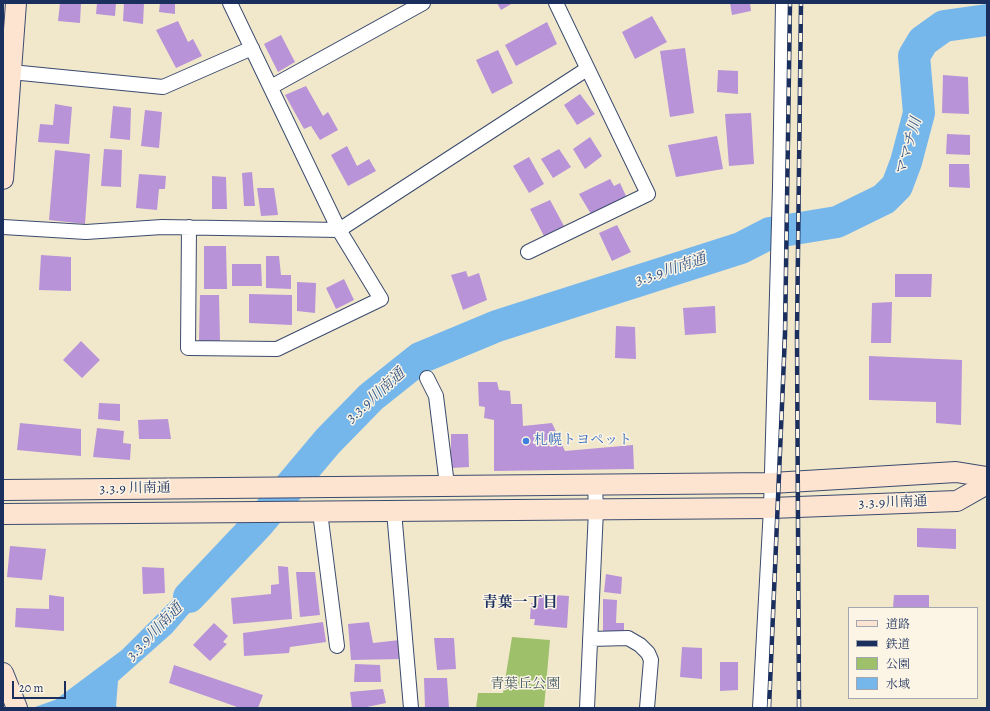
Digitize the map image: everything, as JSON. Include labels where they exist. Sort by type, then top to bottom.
[{"type":"street","points":[[3,179],[16,3]]},
{"type":"street","points":[[189,227],[188,348],[277,349],[381,299],[339,230],[230,3]]},
{"type":"street","points":[[271,87],[423,3]]},
{"type":"street","points":[[528,252],[648,194],[556,3]]},
{"type":"street","points":[[760,708],[772,484],[780,187],[783,3]]},
{"type":"street","points":[[11,72],[163,87],[252,48]]},
{"type":"street","points":[[3,227],[86,232],[162,227],[339,230],[587,69]]},
{"type":"street","points":[[427,378],[436,396],[447,485]]},
{"type":"street","name":"3.3.9川南通","points":[[310,487],[772,484],[956,472],[987,477]]},
{"type":"street","name":"3.3.9川南通","points":[[244,513],[771,508],[957,501],[987,484]]},
{"type":"street","points":[[587,708],[596,510],[595,485]]},
{"type":"street","name":"3.3.9 川南通","points":[[3,490],[310,487]]},
{"type":"street","points":[[394,511],[411,708]]},
{"type":"street","points":[[320,512],[337,646]]},
{"type":"street","name":"3.3.9 川南通","points":[[3,514],[244,513]]},
{"type":"street","points":[[590,639],[628,638],[640,645],[648,653],[651,660],[648,708]]},
{"type":"street","points":[[5,676],[18,708]]},
{"type":"green space","name":"青葉丘公園","points":[[512,637],[550,640],[544,708],[476,708],[478,693],[503,693]]},
{"type":"water","points":[[211,561],[228,568],[172,633],[118,681],[116,706],[119,708],[32,708],[55,700],[122,650]]},
{"type":"building","points":[[60,3],[81,3],[80,23],[58,21]]},
{"type":"building","points":[[97,3],[116,3],[115,16],[96,14]]},
{"type":"building","points":[[124,3],[144,3],[143,24],[123,21]]},
{"type":"building","points":[[160,3],[175,3],[175,14],[159,12]]},
{"type":"building","points":[[497,3],[513,3],[501,10]]},
{"type":"building","points":[[730,3],[750,3],[751,11],[732,15]]},
{"type":"building","points":[[652,16],[667,42],[635,59],[622,32]]},
{"type":"building","points":[[178,21],[188,42],[193,39],[202,56],[176,68],[156,30]]},
{"type":"building","points":[[547,22],[557,44],[516,66],[505,45]]},
{"type":"building","points":[[281,35],[295,62],[278,72],[264,44]]},
{"type":"building","points":[[685,48],[694,113],[670,117],[660,51]]},
{"type":"building","points":[[498,50],[513,83],[492,94],[476,60]]},
{"type":"building","points":[[718,70],[738,71],[738,94],[717,92]]},
{"type":"building","points":[[943,75],[968,77],[969,114],[942,113]]},
{"type":"building","points":[[306,86],[323,116],[328,112],[338,130],[320,140],[311,126],[304,129],[285,95]]},
{"type":"building","points":[[580,94],[595,114],[577,125],[564,105]]},
{"type":"building","points":[[55,104],[72,107],[69,144],[38,142],[40,124],[53,125]]},
{"type":"building","points":[[113,106],[131,108],[130,140],[110,138]]},
{"type":"building","points":[[145,110],[162,112],[159,148],[141,146]]},
{"type":"building","points":[[751,113],[754,164],[729,166],[725,114]]},
{"type":"building","points":[[947,134],[970,135],[970,155],[946,154]]},
{"type":"building","points":[[717,136],[723,169],[676,177],[668,145]]},
{"type":"building","points":[[590,137],[602,156],[585,169],[573,149]]},
{"type":"building","points":[[347,146],[357,166],[369,159],[376,171],[348,186],[331,155]]},
{"type":"building","points":[[104,149],[122,150],[121,187],[101,186]]},
{"type":"building","points":[[559,149],[571,167],[553,178],[541,159]]},
{"type":"building","points":[[55,150],[90,154],[85,224],[49,220]]},
{"type":"building","points":[[529,157],[544,184],[529,193],[513,166]]},
{"type":"building","points":[[949,164],[969,164],[970,188],[949,187]]},
{"type":"building","points":[[252,172],[255,206],[244,206],[242,173]]},
{"type":"building","points":[[139,174],[166,176],[165,189],[159,189],[157,210],[136,208]]},
{"type":"building","points":[[212,176],[226,177],[227,209],[212,209]]},
{"type":"building","points":[[610,179],[614,186],[620,183],[626,196],[591,214],[579,194]]},
{"type":"building","points":[[257,188],[274,188],[278,215],[261,216]]},
{"type":"building","points":[[550,200],[564,226],[544,236],[530,209]]},
{"type":"building","points":[[617,225],[631,252],[612,261],[599,233]]},
{"type":"building","points":[[204,246],[226,246],[227,289],[204,289]]},
{"type":"building","points":[[41,255],[71,257],[71,291],[39,290]]},
{"type":"building","points":[[266,256],[279,256],[281,275],[291,275],[291,289],[266,288]]},
{"type":"building","points":[[232,264],[261,264],[262,286],[232,286]]},
{"type":"building","points":[[466,271],[468,277],[479,273],[487,300],[463,310],[451,275]]},
{"type":"building","points":[[895,274],[932,274],[931,297],[895,297]]},
{"type":"building","points":[[344,279],[354,300],[336,309],[326,288]]},
{"type":"building","points":[[297,282],[316,283],[315,313],[297,311]]},
{"type":"building","points":[[249,294],[292,295],[292,325],[249,323]]},
{"type":"building","points":[[200,295],[219,295],[220,341],[199,341]]},
{"type":"building","points":[[892,302],[891,343],[871,343],[872,303]]},
{"type":"building","points":[[715,306],[716,333],[685,335],[683,308]]},
{"type":"building","points":[[616,326],[635,327],[636,359],[615,358]]},
{"type":"building","points":[[81,341],[100,360],[82,378],[63,360]]},
{"type":"building","points":[[869,356],[962,360],[961,425],[936,423],[936,402],[869,400]]},
{"type":"building","points":[[478,382],[497,382],[499,390],[510,391],[511,404],[522,404],[523,426],[552,423],[565,451],[633,445],[634,469],[494,471],[494,420],[484,418],[485,407],[479,406]]},
{"type":"building","points":[[99,403],[120,404],[120,421],[98,419]]},
{"type":"building","points":[[168,419],[171,439],[139,439],[138,420]]},
{"type":"building","points":[[20,423],[81,429],[81,456],[17,450]]},
{"type":"building","points":[[97,428],[124,431],[123,443],[131,444],[130,460],[93,457]]},
{"type":"building","points":[[451,434],[468,434],[469,467],[451,468]]},
{"type":"building","points":[[917,528],[956,529],[956,549],[917,547]]},
{"type":"building","points":[[10,546],[46,549],[42,580],[7,577]]},
{"type":"building","points":[[278,566],[288,567],[292,619],[233,624],[231,598],[271,594],[271,585],[279,584]]},
{"type":"building","points":[[142,567],[164,568],[165,593],[143,594]]},
{"type":"building","points":[[296,572],[315,572],[320,615],[300,617]]},
{"type":"building","points":[[606,574],[622,577],[621,594],[604,592]]},
{"type":"building","points":[[539,594],[569,596],[567,628],[534,625],[535,619],[530,619],[531,603],[538,604]]},
{"type":"building","points":[[49,595],[64,597],[64,631],[15,627],[16,608],[49,609]]},
{"type":"building","points":[[894,595],[929,595],[929,607],[893,607]]},
{"type":"building","points":[[603,599],[617,600],[616,623],[624,623],[624,634],[603,633]]},
{"type":"building","points":[[323,622],[326,642],[290,647],[289,653],[244,656],[243,633]]},
{"type":"building","points":[[369,622],[373,643],[400,640],[402,659],[351,660],[348,624]]},
{"type":"building","points":[[214,623],[228,636],[223,642],[227,644],[210,661],[193,645]]},
{"type":"building","points":[[434,638],[454,638],[456,669],[437,670]]},
{"type":"building","points":[[682,647],[702,648],[702,679],[680,677]]},
{"type":"building","points":[[720,662],[738,662],[738,690],[720,691]]},
{"type":"building","points":[[355,664],[380,665],[381,682],[354,682]]},
{"type":"building","points":[[174,665],[263,695],[258,708],[240,708],[169,683]]},
{"type":"building","points":[[424,678],[447,678],[449,708],[425,708]]},
{"type":"building","points":[[383,689],[386,703],[367,707],[368,708],[352,708],[350,692]]},
{"type":"waterway","name":"3.3.9川南通","points":[[189,597],[259,523],[328,441],[371,397],[420,358],[497,326],[741,248],[770,233],[837,222],[884,199],[897,186],[906,162],[919,113],[914,56],[923,41],[944,26],[987,20]]},
{"type":"railway","points":[[769,708],[785,335],[790,3]]},
{"type":"railway","points":[[799,708],[797,335],[801,3]]},
{"type":"place","name":"札幌トヨペット","points":[[526,441]]},
{"type":"district","name":"青葉一丁目","points":[[520,603]]},
{"type":"water label","name":"ママチ川","points":[[909,147]]}]
